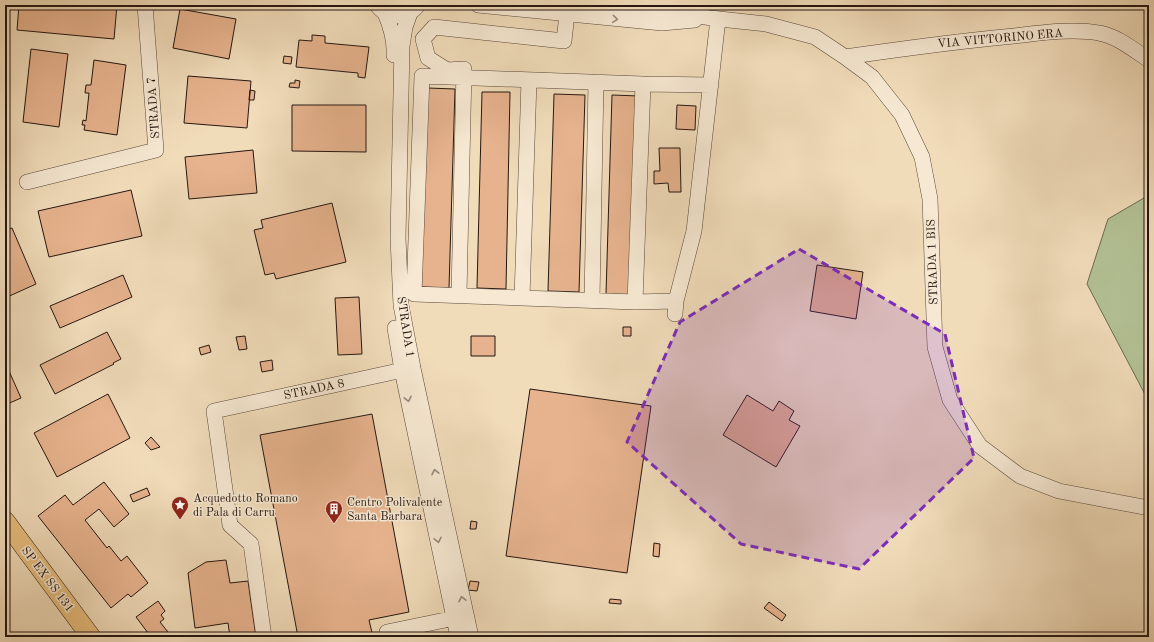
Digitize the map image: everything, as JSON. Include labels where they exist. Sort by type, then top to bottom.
[{"type":"main road","name":"SP EX SS 131","points":[[5,521],[91,637]]},
{"type":"main road","name":"SP EX SS 131","points":[[5,538],[75,637]]},
{"type":"street","name":"STRADA 7","points":[[27,182],[156,150],[146,5]]},
{"type":"street","name":"STRADA 1 BIS","points":[[478,5],[568,10],[662,23],[713,14]]},
{"type":"street","name":"STRADA 1 BIS","points":[[611,5],[713,14],[766,24],[815,37],[872,77],[902,115],[922,157],[930,199],[935,347],[950,400],[980,446],[1020,476],[1059,491],[1149,508]]},
{"type":"street","points":[[379,8],[390,15],[400,16],[417,8]]},
{"type":"street","name":"STRADA 1","points":[[379,8],[390,25],[395,42],[390,237],[392,307],[471,637]]},
{"type":"street","name":"STRADA 1","points":[[417,8],[405,27],[402,46],[398,238],[401,305],[407,369],[458,637]]},
{"type":"street","points":[[459,296],[464,69],[446,70],[428,58],[423,39],[434,27],[564,41],[568,10]]},
{"type":"street","points":[[711,85],[422,76],[414,294],[635,302],[676,308],[694,231],[711,85],[713,14]]},
{"type":"street","name":"VIA VITTORINO ERA","points":[[845,57],[947,42],[1045,32],[1084,31],[1108,36],[1149,60]]},
{"type":"street","points":[[522,298],[529,80]]},
{"type":"street","points":[[592,300],[596,82]]},
{"type":"street","points":[[635,302],[643,84]]},
{"type":"street","name":"STRADA 8","points":[[264,637],[251,544],[230,525],[214,411],[407,369]]},
{"type":"street","points":[[387,632],[455,618]]},
{"type":"highlighted area","points":[[799,249],[945,334],[974,458],[859,569],[741,544],[627,442],[680,322]]},
{"type":"green space","points":[[1149,195],[1149,402],[1087,284],[1108,219]]},
{"type":"building","points":[[19,5],[117,5],[114,39],[17,30]]},
{"type":"building","points":[[180,9],[236,19],[229,59],[173,48]]},
{"type":"building","points":[[312,35],[325,36],[325,43],[369,47],[365,78],[358,77],[358,73],[296,67],[299,40],[312,41]]},
{"type":"building","points":[[31,49],[68,54],[59,127],[23,122]]},
{"type":"building","points":[[284,56],[292,57],[291,64],[283,63]]},
{"type":"building","points":[[94,60],[126,65],[117,135],[84,130],[85,125],[82,125],[83,120],[86,121],[89,93],[85,93],[86,85],[91,85]]},
{"type":"building","points":[[188,76],[251,81],[247,128],[184,123]]},
{"type":"building","points":[[295,80],[300,81],[299,88],[289,87],[290,83],[295,83]]},
{"type":"building","points":[[428,88],[455,89],[449,288],[421,287]]},
{"type":"building","points":[[250,90],[255,91],[254,100],[249,100]]},
{"type":"building","points":[[482,92],[510,92],[506,289],[477,288]]},
{"type":"building","points":[[554,94],[585,95],[579,292],[548,291]]},
{"type":"building","points":[[612,95],[639,96],[633,295],[606,294]]},
{"type":"building","points":[[292,105],[366,105],[366,152],[292,151]]},
{"type":"building","points":[[677,105],[696,106],[695,130],[676,129]]},
{"type":"building","points":[[659,148],[680,148],[681,192],[669,192],[668,183],[654,184],[654,171],[660,171]]},
{"type":"building","points":[[253,150],[257,193],[189,199],[185,157]]},
{"type":"building","points":[[131,190],[142,236],[49,257],[38,211]]},
{"type":"building","points":[[332,203],[346,262],[276,279],[274,273],[265,275],[254,230],[263,228],[261,220]]},
{"type":"building","points":[[12,228],[36,284],[5,298],[5,230]]},
{"type":"building","points":[[817,265],[863,272],[856,319],[810,311]]},
{"type":"building","points":[[123,275],[132,297],[60,328],[50,306]]},
{"type":"building","points":[[359,297],[362,354],[338,355],[335,298]]},
{"type":"building","points":[[623,327],[631,327],[631,336],[623,336]]},
{"type":"building","points":[[107,332],[121,359],[55,394],[40,365]]},
{"type":"building","points":[[245,336],[247,349],[239,350],[236,337]]},
{"type":"building","points":[[471,336],[495,336],[495,356],[471,356]]},
{"type":"building","points":[[209,345],[211,352],[201,355],[199,348]]},
{"type":"building","points":[[272,360],[273,370],[262,372],[260,362]]},
{"type":"building","points":[[5,362],[21,398],[5,405]]},
{"type":"building","points":[[530,389],[651,406],[627,573],[506,556]]},
{"type":"building","points":[[108,394],[130,438],[57,477],[34,433]]},
{"type":"building","points":[[747,395],[773,411],[779,401],[794,411],[789,420],[800,426],[776,467],[723,435]]},
{"type":"building","name":"Centro Polivalente Santa Barbara","points":[[372,414],[409,612],[369,620],[373,637],[298,637],[260,435]]},
{"type":"building","points":[[151,437],[160,447],[151,450],[145,443]]},
{"type":"building","points":[[104,482],[129,514],[114,527],[99,509],[85,520],[107,548],[109,546],[121,561],[127,556],[148,583],[131,597],[128,594],[111,608],[38,516],[65,495],[73,505]]},
{"type":"building","points":[[147,488],[150,495],[133,502],[130,495]]},
{"type":"building","points":[[471,521],[477,522],[476,529],[470,529]]},
{"type":"building","points":[[654,543],[660,544],[659,557],[653,556]]},
{"type":"building","points":[[226,560],[230,583],[248,581],[256,637],[230,637],[228,623],[195,628],[188,573],[206,562]]},
{"type":"building","points":[[470,581],[479,582],[477,591],[468,590]]},
{"type":"building","points":[[610,599],[621,600],[621,604],[609,603]]},
{"type":"building","points":[[158,601],[165,611],[161,615],[164,619],[160,622],[172,637],[151,637],[136,617]]},
{"type":"building","points":[[769,602],[786,615],[782,621],[764,608]]},
{"type":"place","name":"Acquedotto Romano di Pala di Carru","points":[[180,520]]},
{"type":"place","name":"Centro Polivalente Santa Barbara","points":[[334,524]]}]
